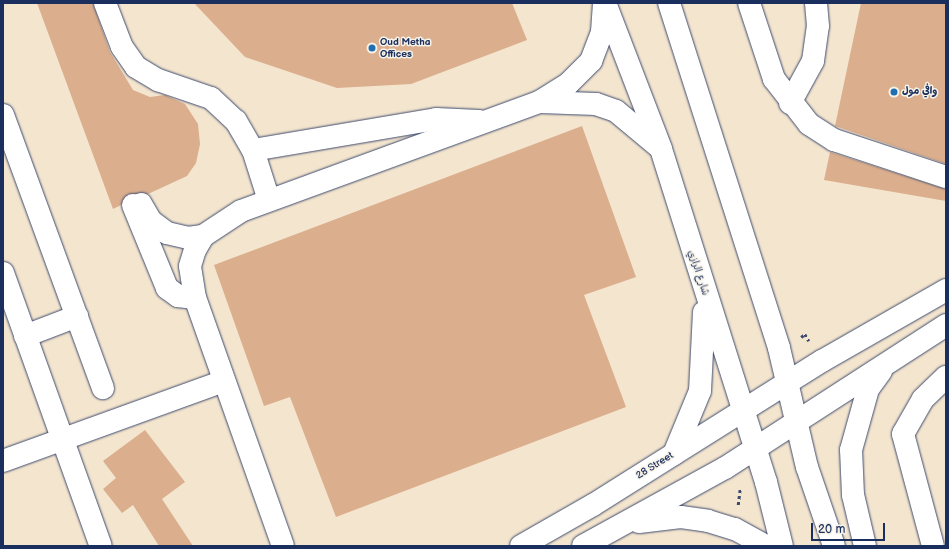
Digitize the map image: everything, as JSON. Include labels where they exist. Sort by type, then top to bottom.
[{"type":"street","points":[[105,3],[122,47],[136,67],[158,80],[211,98],[236,121],[252,150],[269,200]]},
{"type":"street","points":[[283,546],[194,298],[190,266],[203,236],[218,224],[269,200],[539,102],[568,84],[591,61],[602,32],[604,3]]},
{"type":"street","name":"شارع الرازي","points":[[604,3],[660,149],[697,272],[756,449],[782,546]]},
{"type":"street","points":[[669,3],[779,348],[786,383],[807,467],[834,546]]},
{"type":"street","points":[[749,3],[774,79],[790,103],[809,124],[834,140],[946,177]]},
{"type":"street","points":[[790,103],[813,61],[818,26],[816,3]]},
{"type":"street","points":[[539,102],[575,101],[616,111],[660,149]]},
{"type":"street","points":[[3,115],[103,388]]},
{"type":"street","points":[[252,150],[362,130],[436,119],[485,122]]},
{"type":"street","points":[[354,169],[362,130]]},
{"type":"street","points":[[194,298],[178,296],[167,288],[136,203],[151,221],[167,233],[188,238],[203,236]]},
{"type":"street","points":[[674,454],[693,413],[702,380],[706,321],[697,272]]},
{"type":"street","points":[[4,278],[101,546]]},
{"type":"street","name":"28 Street","points":[[521,546],[674,454],[786,383],[946,290]]},
{"type":"street","points":[[25,336],[77,316]]},
{"type":"street","points":[[583,546],[626,525],[756,449],[889,364],[946,325]]},
{"type":"street","points":[[865,546],[853,494],[852,450],[868,389],[889,364]]},
{"type":"street","points":[[932,546],[903,434],[923,399],[946,377]]},
{"type":"street","points":[[3,460],[224,381]]},
{"type":"street","points":[[626,525],[681,517],[708,521],[735,529],[766,546]]},
{"type":"building","points":[[37,3],[93,3],[110,52],[133,90],[150,97],[165,95],[185,104],[198,124],[200,144],[196,163],[187,176],[148,194],[128,194],[121,205],[113,209]]},
{"type":"building","name":"Oud Metha Offices","points":[[194,3],[512,3],[527,40],[411,84],[337,88],[245,57]]},
{"type":"building","name":"وافي مول","points":[[861,3],[946,3],[946,164],[835,126]]},
{"type":"building","points":[[582,126],[636,277],[584,295],[626,407],[336,517],[290,397],[264,406],[214,265]]},
{"type":"building","points":[[830,152],[946,189],[946,201],[824,180]]},
{"type":"building","points":[[145,430],[185,482],[162,499],[193,546],[159,546],[133,505],[122,513],[103,489],[116,478],[103,461]]},
{"type":"place","name":"Oud Metha Offices","points":[[372,48]]},
{"type":"place","name":"وافي مول","points":[[894,92]]}]
